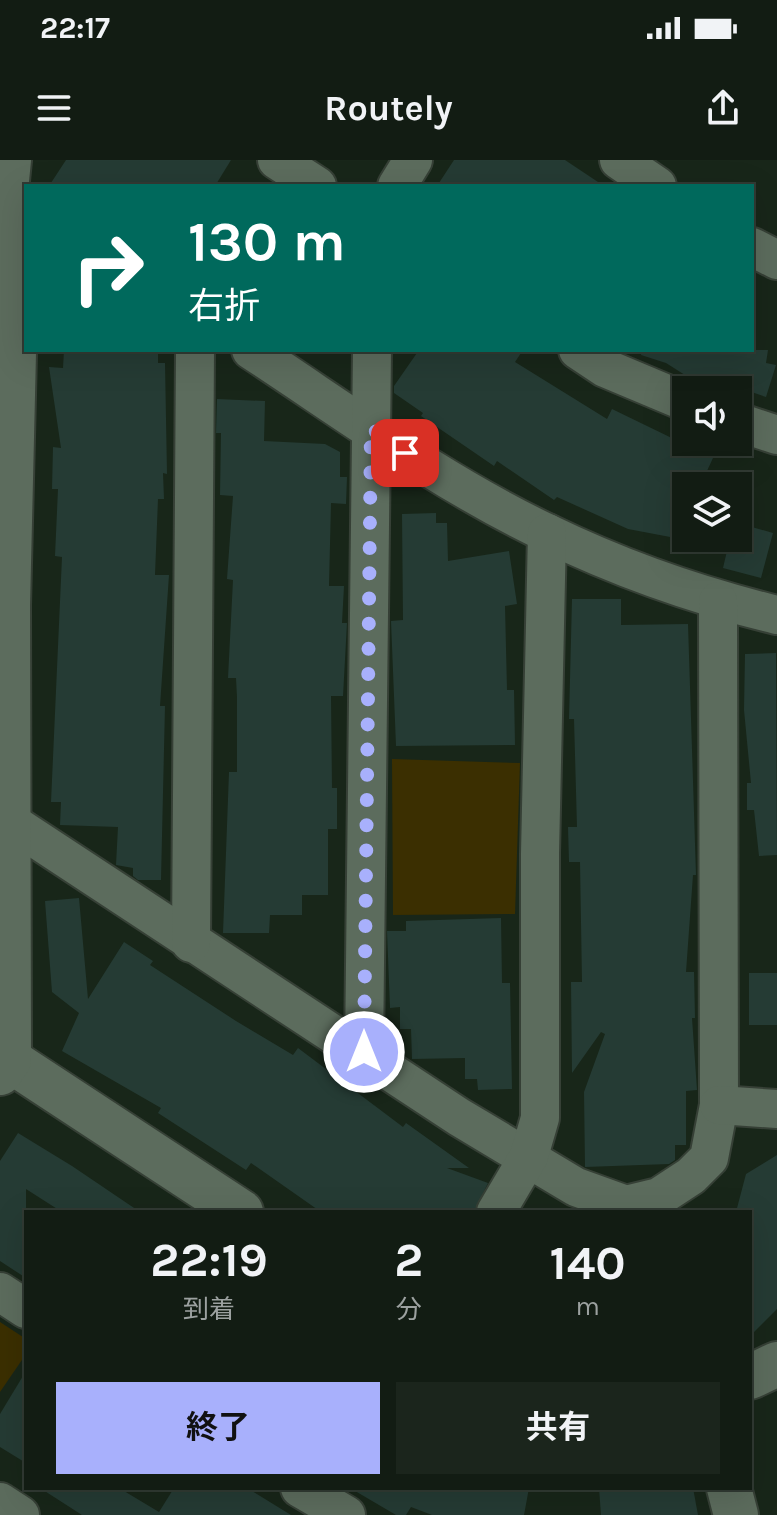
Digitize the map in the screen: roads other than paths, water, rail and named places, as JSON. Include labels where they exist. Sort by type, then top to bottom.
[{"type":"street","points":[[277,160],[314,184]]},
{"type":"street","points":[[398,184],[413,160]]},
{"type":"street","points":[[619,160],[654,184]]},
{"type":"street","points":[[10,186],[17,226],[7,400],[4,604],[9,821],[3,1063],[238,1210]]},
{"type":"street","points":[[754,248],[777,260]]},
{"type":"street","points":[[191,943],[195,352]]},
{"type":"street","points":[[254,352],[397,448],[547,533],[718,601],[777,615]]},
{"type":"street","points":[[364,1052],[372,352]]},
{"type":"street","points":[[581,352],[605,368],[672,396]]},
{"type":"street","points":[[752,427],[777,435]]},
{"type":"street","points":[[497,1210],[529,1156],[540,1118],[540,854],[547,533]]},
{"type":"street","points":[[9,821],[459,1117],[529,1156],[576,1187],[626,1205],[659,1197],[691,1176],[709,1158],[719,1105],[718,601]]},
{"type":"street","points":[[719,1105],[777,1109]]},
{"type":"street","points":[[0,1292],[24,1308]]},
{"type":"street","points":[[752,1376],[777,1364]]},
{"type":"street","points":[[730,1490],[736,1515]]},
{"type":"street","points":[[0,1502],[20,1515]]}]
